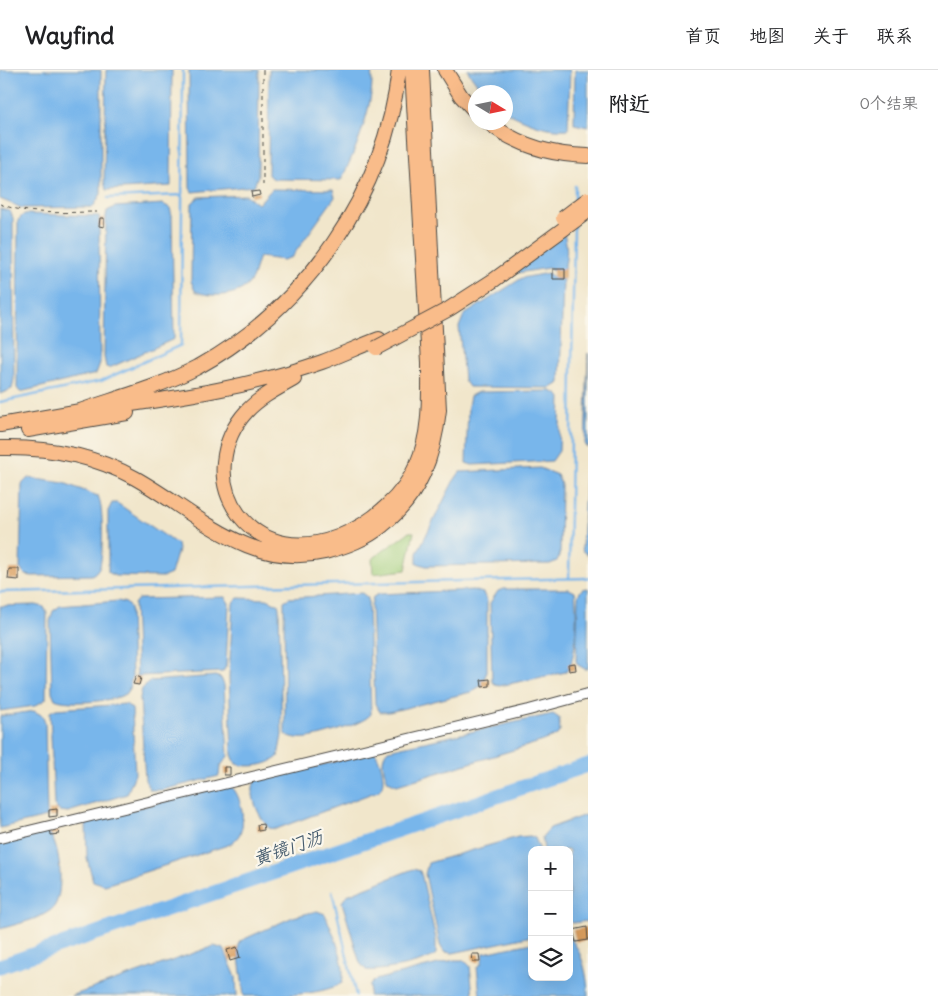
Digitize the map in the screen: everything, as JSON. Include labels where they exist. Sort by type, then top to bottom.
[{"type":"highway","points":[[77,412],[156,386],[196,368],[236,343],[263,323],[294,294],[324,256],[351,215],[373,171],[389,124],[399,70]]},
{"type":"highway","points":[[294,379],[248,410],[232,431],[225,452],[223,471],[226,491],[234,508],[252,528],[282,542],[304,544],[346,534],[370,522],[389,505],[405,486],[417,464],[425,438],[428,415],[429,362],[412,70]]},
{"type":"highway","points":[[0,448],[30,447],[68,453],[101,464],[134,478],[233,540],[259,550],[287,556],[314,554],[344,547],[371,534],[394,516],[413,494],[427,468],[436,438],[439,410],[439,370],[422,70]]},
{"type":"highway","points":[[445,70],[461,96],[468,103]]},
{"type":"highway","points":[[500,130],[517,141],[545,151],[588,156]]},
{"type":"highway","points":[[0,425],[77,412],[199,398],[322,362],[379,338],[463,290],[512,257],[588,199]]},
{"type":"highway","points":[[0,434],[294,379],[376,348],[449,309],[494,280],[588,211]]},
{"type":"street","points":[[0,838],[529,710],[588,694]]},
{"type":"path","points":[[263,70],[263,185]]},
{"type":"path","points":[[0,204],[18,211],[29,212],[97,212]]},
{"type":"green space","points":[[409,532],[414,532],[406,570],[373,574],[372,559]]},
{"type":"water","points":[[0,70],[101,70],[101,194],[93,207],[22,208],[0,199]]},
{"type":"water","points":[[106,70],[172,70],[171,186],[106,190],[104,181]]},
{"type":"water","points":[[189,70],[259,70],[258,176],[254,186],[192,192],[190,188]]},
{"type":"water","points":[[269,70],[371,71],[372,83],[368,111],[358,142],[341,180],[274,179],[268,175]]},
{"type":"water","points":[[467,70],[570,70],[568,129],[552,129],[530,123],[513,115],[513,85],[478,85]]},
{"type":"water","points":[[575,70],[588,70],[588,127],[574,124]]},
{"type":"water","points":[[272,189],[333,190],[335,197],[292,257],[283,260],[259,257],[250,282],[239,291],[224,295],[208,295],[195,291],[191,281],[192,203],[199,197],[246,195],[258,204]]},
{"type":"water","points":[[163,204],[170,208],[172,216],[174,339],[109,368],[106,367],[104,357],[107,211],[115,207]]},
{"type":"water","points":[[0,209],[10,211],[13,218],[14,379],[12,389],[0,394]]},
{"type":"water","points":[[24,214],[99,216],[100,363],[96,374],[20,392],[17,388],[18,220]]},
{"type":"water","points":[[562,228],[567,250],[563,272],[557,273],[548,268],[518,273],[513,264]]},
{"type":"water","points":[[548,273],[555,279],[563,280],[560,383],[551,388],[469,387],[464,380],[459,327],[464,315],[522,278]]},
{"type":"water","points":[[588,353],[588,447],[585,446]]},
{"type":"water","points":[[551,391],[561,398],[559,451],[552,461],[472,465],[466,463],[470,396],[478,392]]},
{"type":"water","points":[[588,458],[588,555],[582,548],[586,464]]},
{"type":"water","points":[[540,468],[557,475],[561,484],[560,553],[557,561],[550,564],[426,566],[417,563],[417,553],[460,472]]},
{"type":"water","points":[[28,478],[64,483],[98,496],[102,519],[102,551],[100,566],[92,575],[32,576],[26,575],[20,569],[22,484]]},
{"type":"water","points":[[112,503],[117,503],[177,544],[178,550],[171,574],[164,577],[115,576],[108,572],[108,511]]},
{"type":"water","points":[[588,588],[588,669],[585,669],[578,665],[576,661],[578,595],[582,589]]},
{"type":"water","points":[[504,589],[569,589],[575,592],[575,646],[570,666],[566,672],[499,686],[492,682],[490,603],[498,591]]},
{"type":"water","points":[[473,590],[483,593],[487,601],[487,671],[482,685],[471,692],[389,712],[380,712],[375,704],[371,605],[373,597],[379,594]]},
{"type":"water","points":[[362,593],[368,598],[371,714],[360,722],[314,737],[299,738],[285,734],[284,601],[289,598]]},
{"type":"water","points":[[225,597],[229,603],[226,666],[223,672],[137,676],[134,604],[138,599]]},
{"type":"water","points":[[238,598],[267,599],[278,604],[279,608],[282,735],[278,757],[258,765],[246,766],[236,764],[232,755],[229,677],[233,603]]},
{"type":"water","points":[[118,601],[126,603],[130,608],[132,677],[128,692],[114,698],[92,702],[70,702],[55,699],[52,692],[50,621],[53,611],[60,606]]},
{"type":"water","points":[[36,605],[44,607],[47,613],[46,699],[35,706],[0,711],[0,606]]},
{"type":"water","points":[[215,676],[221,678],[224,685],[228,756],[220,767],[219,776],[162,790],[150,790],[145,780],[140,698],[142,689],[150,681]]},
{"type":"water","points":[[126,704],[132,709],[135,774],[127,794],[68,812],[59,811],[54,805],[50,712],[56,709]]},
{"type":"water","points":[[34,711],[43,716],[45,723],[47,817],[0,828],[0,716]]},
{"type":"water","points":[[553,714],[559,718],[560,731],[557,735],[540,742],[397,785],[388,781],[386,777],[383,761],[388,750]]},
{"type":"water","points":[[375,752],[381,766],[383,778],[383,783],[378,791],[276,829],[269,828],[262,818],[254,799],[253,786],[255,781]]},
{"type":"water","points":[[229,785],[233,788],[239,799],[242,820],[240,833],[231,844],[105,885],[93,881],[87,858],[86,821]]},
{"type":"water","points":[[588,814],[588,921],[573,923],[573,846],[543,846],[542,837],[550,828]]},
{"type":"water","points":[[46,830],[55,845],[60,870],[59,894],[56,904],[51,910],[40,916],[0,929],[0,838]]},
{"type":"water","points":[[530,836],[535,838],[538,846],[528,846],[528,937],[453,953],[444,952],[440,945],[425,874],[428,863],[518,837]]},
{"type":"water","points":[[413,869],[420,871],[422,877],[436,939],[436,954],[423,961],[402,966],[381,970],[366,970],[360,963],[342,902],[347,895]]},
{"type":"water","points":[[317,911],[325,914],[338,948],[343,966],[342,983],[322,991],[309,993],[244,996],[238,950],[240,941],[293,917]]},
{"type":"water","points":[[573,942],[584,965],[588,996],[480,996],[477,967],[481,964],[484,953],[528,944],[528,981],[573,981]]},
{"type":"water","points":[[214,946],[224,949],[236,977],[237,996],[71,996]]},
{"type":"water","points":[[454,960],[464,960],[470,966],[473,996],[369,996],[370,985],[375,980]]},
{"type":"building","points":[[259,191],[260,195],[252,197],[251,192]]},
{"type":"building","points":[[100,218],[104,218],[104,227],[99,226]]},
{"type":"building","points":[[553,269],[565,269],[565,279],[553,279]]},
{"type":"building","points":[[9,569],[19,569],[19,580],[8,579]]},
{"type":"building","points":[[575,663],[576,670],[569,671],[568,664]]},
{"type":"building","points":[[136,676],[141,678],[139,685],[133,684]]},
{"type":"building","points":[[490,679],[490,686],[482,687],[481,680]]},
{"type":"building","points":[[224,767],[230,767],[230,775],[224,775]]},
{"type":"building","points":[[57,809],[57,816],[49,817],[49,810]]},
{"type":"building","points":[[263,824],[264,830],[258,831],[257,825]]},
{"type":"building","points":[[57,827],[59,834],[51,835],[50,828]]},
{"type":"building","points":[[587,927],[588,940],[576,942],[573,930]]},
{"type":"building","points":[[237,947],[240,958],[230,961],[227,950]]},
{"type":"building","points":[[472,954],[479,954],[480,962],[473,962]]},
{"type":"waterway","points":[[0,402],[101,381],[181,345],[183,70]]},
{"type":"waterway","points":[[575,186],[575,203]]},
{"type":"waterway","points":[[108,198],[182,195]]},
{"type":"waterway","points":[[569,577],[574,226]]},
{"type":"waterway","points":[[0,592],[588,578]]},
{"type":"waterway","name":"黄镜门沥","points":[[0,966],[588,765]]},
{"type":"waterway","points":[[332,891],[356,996]]}]
